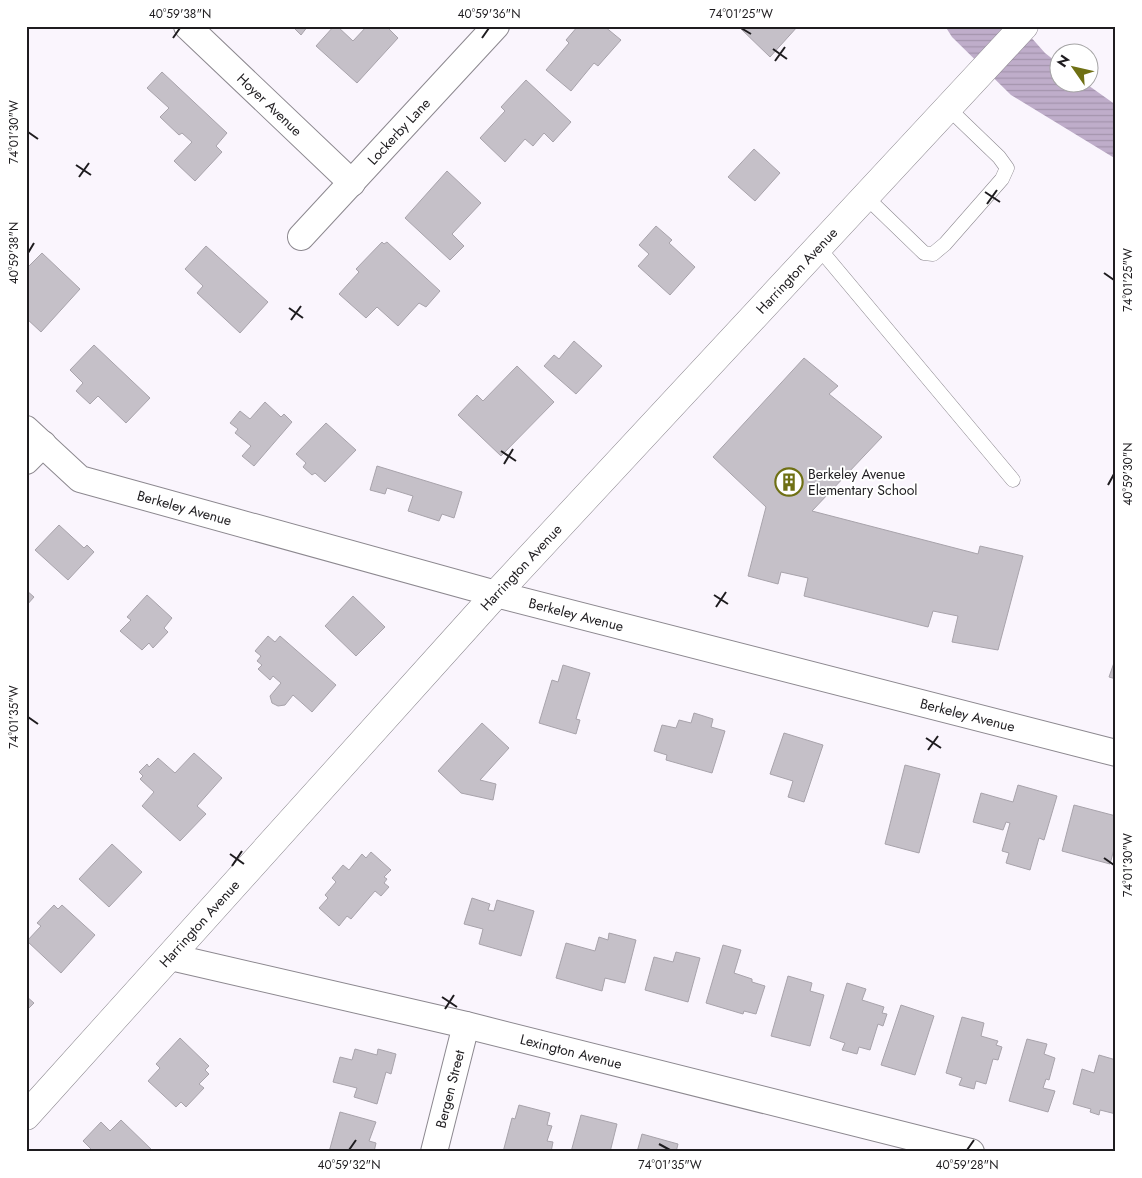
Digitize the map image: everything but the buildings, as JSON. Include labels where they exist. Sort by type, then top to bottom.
[{"type":"street","name":"Hoyer Avenue","points":[[187,26],[352,183]]},
{"type":"street","name":"Lockerby Lane","points":[[301,237],[496,26]]},
{"type":"street","name":"Harrington Avenue","points":[[26,1116],[496,594],[1024,26]]},
{"type":"street","name":"Berkeley Avenue","points":[[32,445],[80,479],[496,594],[1116,752]]},
{"type":"street","name":"Lexington Avenue","points":[[171,957],[466,1025],[971,1152]]},
{"type":"street","name":"Bergen Street","points":[[434,1152],[466,1025]]},
{"type":"lane","points":[[865,196],[924,254],[933,254],[945,244],[1002,179],[1007,168],[999,157],[947,107]]},
{"type":"lane","points":[[818,247],[1013,480]]},
{"type":"shaded area","points":[[945,26],[1021,26],[1050,57],[1050,92],[1098,92],[1116,105],[1116,159],[1011,95],[952,37]]},
{"type":"place","name":"Berkeley Avenue Elementary School","points":[[789,482]]}]
